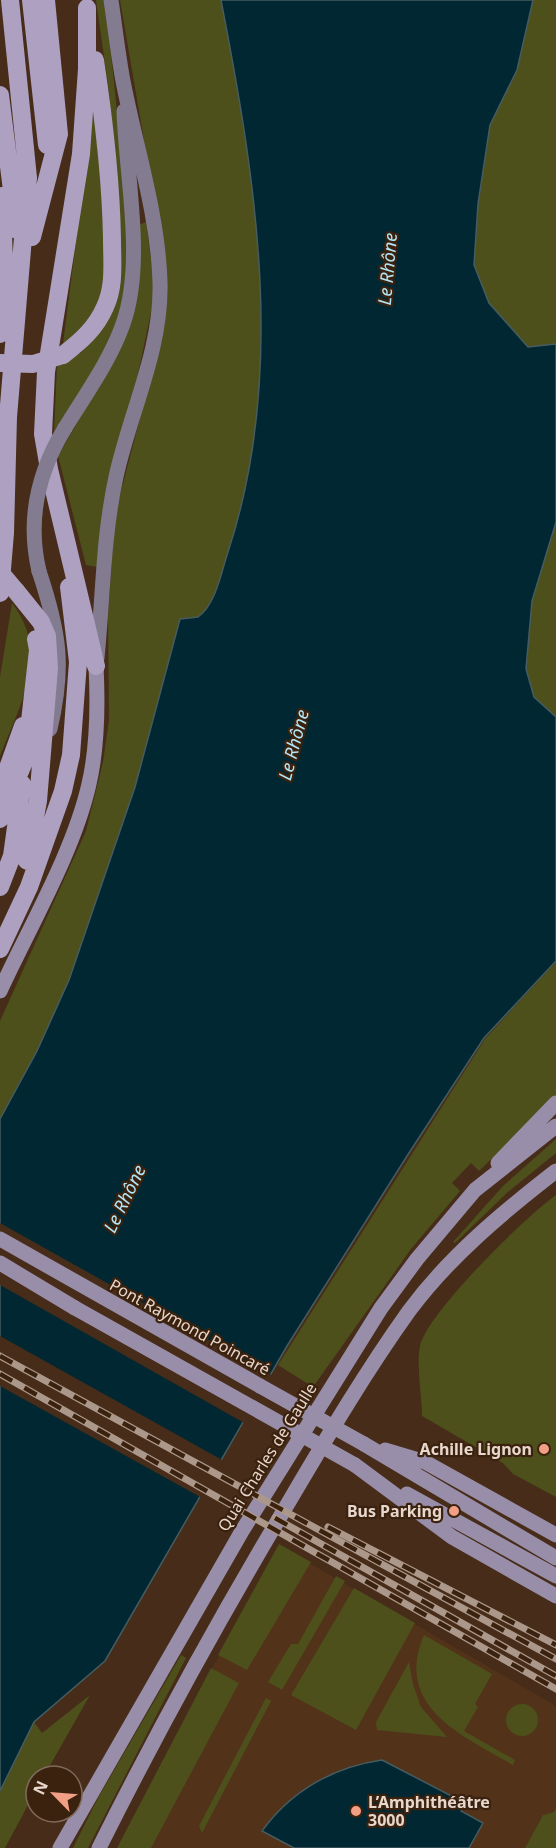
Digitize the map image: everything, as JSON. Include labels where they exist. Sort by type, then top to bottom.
[{"type":"highway","points":[[0,887],[12,856],[34,760],[49,669],[47,636],[35,611],[12,593],[5,533],[8,417],[23,267],[28,178],[10,0]]},
{"type":"highway","points":[[20,0],[39,172],[23,267]]},
{"type":"highway","points":[[31,0],[47,135],[46,192]]},
{"type":"highway","points":[[23,267],[46,192],[59,134],[46,0]]},
{"type":"highway","points":[[0,363],[33,364],[63,355],[80,342],[98,321],[106,306],[112,274],[106,136],[86,4]]},
{"type":"highway","points":[[86,4],[87,69],[81,154],[54,317],[42,407],[46,458],[96,666]]},
{"type":"highway","points":[[0,16],[21,179],[23,267]]},
{"type":"highway","points":[[0,95],[23,267]]},
{"type":"highway","points":[[0,182],[5,302],[0,334]]},
{"type":"highway","points":[[0,343],[8,417]]},
{"type":"highway","points":[[2,943],[29,887],[63,791],[71,755],[78,662],[63,527]]},
{"type":"highway","points":[[0,572],[31,620],[38,650],[33,696],[33,841],[2,943]]},
{"type":"highway","points":[[0,778],[33,696]]},
{"type":"highway","points":[[0,790],[33,696]]},
{"type":"highway","points":[[0,819],[34,760]]},
{"type":"highway","points":[[0,852],[34,760]]},
{"type":"main road","points":[[34,760],[57,696],[59,670],[57,627],[39,571],[34,541],[34,508],[44,469],[65,428],[115,344],[130,293],[132,226],[123,81],[111,0]]},
{"type":"main road","points":[[0,991],[70,841],[83,806],[96,738],[96,666],[108,516],[121,458],[151,355],[159,301],[160,282],[152,223],[139,146],[123,81]]},
{"type":"main road","points":[[475,1190],[519,1140],[556,1103]]},
{"type":"main road","name":"Quai Charles de Gaulle","points":[[60,1848],[185,1628],[307,1424],[381,1308],[417,1259],[475,1190],[556,1126]]},
{"type":"main road","points":[[99,1848],[200,1653],[354,1395],[410,1310],[447,1268],[507,1209],[556,1171]]},
{"type":"main road","name":"Pont Raymond Poincaré","points":[[0,1239],[364,1444]]},
{"type":"main road","points":[[0,1263],[354,1465],[556,1576]]},
{"type":"main road","points":[[364,1444],[425,1462],[554,1533]]},
{"type":"main road","points":[[364,1444],[556,1558]]},
{"type":"main road","points":[[354,1465],[452,1537],[556,1596]]},
{"type":"shaded area","points":[[280,1546],[556,1706],[556,1808],[554,1812],[543,1815],[525,1848],[119,1848],[190,1708]]},
{"type":"green space","points":[[96,0],[104,0],[120,143],[126,256],[124,289],[117,321],[105,350],[54,432],[57,366],[82,352],[102,329],[117,191],[109,92]]},
{"type":"green space","points":[[120,0],[221,0],[245,137],[254,207],[260,277],[261,346],[257,416],[246,484],[217,588],[209,604],[198,617],[180,619],[135,787],[69,980],[37,1051],[0,1119],[0,1021],[86,831],[103,762],[109,720],[108,616],[115,514],[143,407],[165,263]]},
{"type":"green space","points":[[533,0],[556,0],[556,344],[528,348],[489,303],[474,265],[478,204],[490,125],[517,70]]},
{"type":"green space","points":[[93,107],[102,180],[105,264],[102,287],[96,306],[90,317],[63,344]]},
{"type":"green space","points":[[146,222],[153,274],[153,303],[97,567],[86,565],[58,456],[120,349],[139,225]]},
{"type":"green space","points":[[556,522],[556,717],[534,697],[526,669],[532,601]]},
{"type":"green space","points":[[12,603],[24,622],[31,660],[23,698],[0,756],[0,677]]},
{"type":"green space","points":[[556,962],[556,1096],[479,1171],[471,1163],[452,1183],[460,1191],[411,1249],[313,1387],[278,1365],[485,1039]]},
{"type":"green space","points":[[556,1139],[556,1153],[508,1192],[455,1243],[453,1242],[503,1186]]},
{"type":"green space","points":[[556,1195],[556,1497],[513,1474],[503,1463],[422,1416],[419,1362],[420,1346],[427,1331],[458,1289],[502,1243]]},
{"type":"green space","points":[[279,1544],[311,1562],[247,1670],[218,1655]]},
{"type":"green space","points":[[336,1576],[345,1581],[282,1690],[268,1682],[291,1644],[298,1644]]},
{"type":"green space","points":[[354,1588],[415,1623],[356,1730],[291,1695]]},
{"type":"green space","points":[[424,1635],[492,1674],[475,1704],[478,1707],[464,1731],[515,1760],[513,1765],[455,1730],[438,1716],[425,1700],[418,1682],[417,1660]]},
{"type":"green space","points":[[181,1655],[186,1658],[88,1848],[73,1848],[98,1798]]},
{"type":"green space","points":[[409,1662],[413,1684],[421,1707],[447,1737],[377,1730],[376,1722]]},
{"type":"green space","points":[[211,1668],[239,1683],[151,1848],[117,1848]]},
{"type":"green space","points":[[90,1695],[51,1764],[24,1764],[24,1812],[5,1848],[0,1848],[0,1791],[34,1722],[42,1733]]},
{"type":"green space","points":[[266,1698],[271,1701],[202,1833],[199,1826]]},
{"type":"green space","points":[[522,1704],[533,1709],[538,1720],[533,1731],[522,1736],[511,1731],[506,1720],[511,1709]]},
{"type":"green space","points":[[556,1808],[556,1848],[525,1848],[543,1815],[554,1812]]},
{"type":"water","name":"Le Rhône","points":[[221,0],[533,0],[517,70],[490,125],[478,204],[474,265],[489,303],[528,347],[556,344],[556,522],[532,601],[526,669],[534,697],[556,717],[556,961],[484,1038],[287,1346],[105,1661],[34,1722],[0,1791],[0,1119],[37,1051],[69,980],[135,787],[180,619],[198,617],[209,604],[217,588],[246,484],[257,416],[261,346],[260,277],[254,207],[234,68]]},
{"type":"water","name":"L’Amphithéâtre 3000","points":[[382,1760],[465,1803],[461,1811],[483,1823],[469,1848],[294,1848],[262,1831],[286,1804],[314,1783],[347,1768]]},
{"type":"pier","points":[[0,1223],[273,1376],[246,1424],[0,1285]]},
{"type":"pier","points":[[0,1336],[224,1461],[202,1498],[0,1386]]},
{"type":"railway","points":[[0,1356],[556,1659]]},
{"type":"railway","points":[[0,1374],[556,1689]]},
{"type":"railway","points":[[275,1518],[556,1676]]},
{"type":"railway","points":[[328,1527],[556,1645]]},
{"type":"place","name":"Achille Lignon","points":[[544,1449]]},
{"type":"place","name":"Bus Parking","points":[[454,1511]]},
{"type":"place","name":"L’Amphithéâtre 3000","points":[[356,1811]]}]
